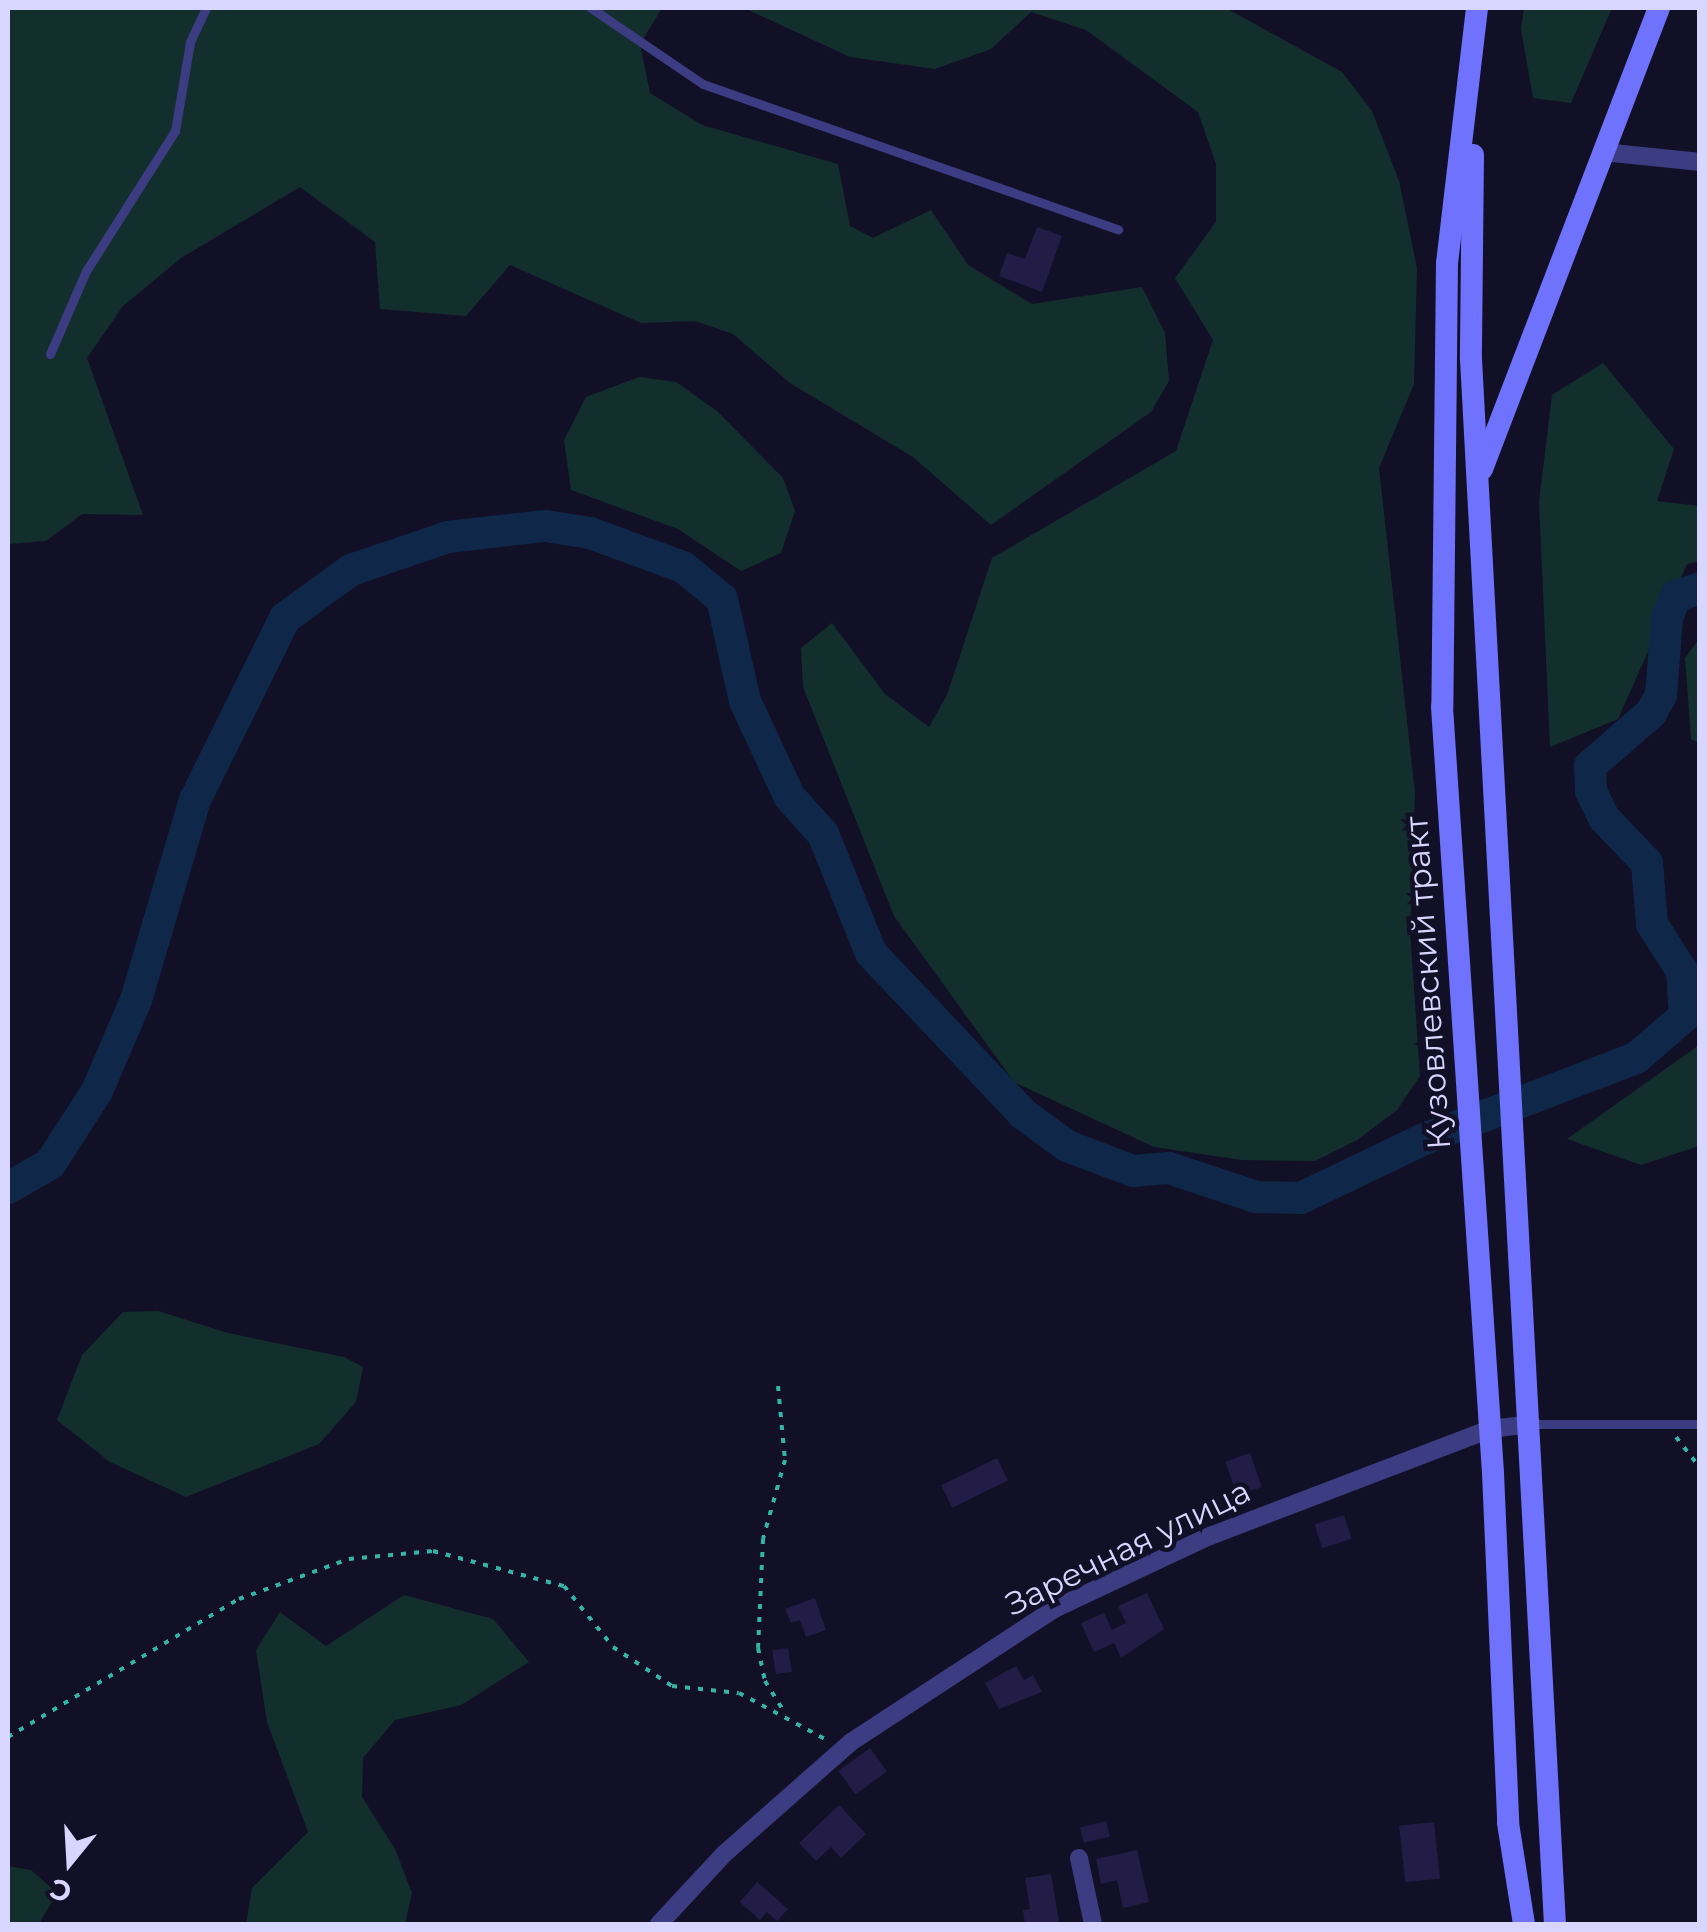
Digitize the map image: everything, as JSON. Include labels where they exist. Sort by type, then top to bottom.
[{"type":"main road","name":"Кузовлевский тракт","points":[[1477,8],[1447,263],[1442,707],[1476,1188],[1508,1822],[1524,1924]]},
{"type":"main road","name":"Кузовлевский тракт","points":[[1478,482],[1659,8]]},
{"type":"main road","name":"Кузовлевский тракт","points":[[1474,36],[1471,359],[1513,1055],[1556,1923]]},
{"type":"street","points":[[1603,152],[1700,162]]},
{"type":"street","name":"Заречная улица","points":[[659,1924],[724,1854],[841,1750],[1056,1608],[1210,1536],[1490,1428],[1532,1424]]},
{"type":"street","points":[[1079,1858],[1093,1924]]},
{"type":"lane","points":[[50,354],[86,271],[175,131],[190,42],[206,8]]},
{"type":"lane","points":[[590,8],[703,84],[1118,230]]},
{"type":"lane","points":[[1532,1424],[1670,1429],[1700,1424]]},
{"type":"path","points":[[778,1386],[786,1460],[763,1538],[758,1648],[765,1680],[786,1714]]},
{"type":"path","points":[[1670,1429],[1700,1468]]},
{"type":"path","points":[[8,1737],[240,1600],[349,1559],[433,1551],[564,1586],[613,1647],[672,1686],[739,1693],[786,1714],[841,1750]]},
{"type":"green space","points":[[8,8],[662,8],[640,44],[650,93],[702,125],[838,164],[850,226],[873,238],[931,210],[968,265],[1032,304],[1142,287],[1165,333],[1169,381],[1151,412],[991,525],[913,457],[790,383],[733,334],[695,321],[641,323],[510,265],[466,316],[380,309],[375,242],[300,187],[181,258],[123,306],[87,358],[143,515],[82,514],[46,541],[8,544]]},
{"type":"green space","points":[[744,8],[1226,8],[1342,72],[1372,111],[1399,181],[1417,268],[1414,384],[1379,468],[1415,794],[1410,931],[1420,1076],[1397,1110],[1357,1140],[1315,1161],[1242,1160],[1154,1147],[1014,1082],[894,916],[803,687],[801,648],[832,623],[885,694],[929,727],[947,695],[992,558],[1176,451],[1213,340],[1175,278],[1216,222],[1216,164],[1198,112],[1086,30],[1031,12],[991,49],[935,69],[850,57]]},
{"type":"green space","points":[[1524,8],[1612,8],[1571,103],[1533,98],[1521,29]]},
{"type":"green space","points":[[1603,363],[1674,449],[1657,501],[1699,506],[1699,561],[1687,564],[1618,719],[1550,747],[1539,502],[1552,395]]},
{"type":"green space","points":[[639,377],[676,382],[717,411],[783,478],[795,511],[781,553],[741,571],[678,529],[571,490],[564,440],[586,397]]},
{"type":"green space","points":[[1699,639],[1699,743],[1691,739],[1685,658]]},
{"type":"green space","points":[[1699,1045],[1699,1146],[1641,1165],[1567,1139]]},
{"type":"green space","points":[[158,1311],[228,1333],[344,1357],[363,1367],[356,1402],[319,1444],[186,1497],[110,1462],[57,1420],[82,1355],[123,1312]]},
{"type":"green space","points":[[404,1595],[493,1619],[529,1662],[461,1705],[395,1720],[363,1758],[362,1797],[395,1849],[412,1893],[405,1924],[246,1924],[252,1888],[308,1832],[267,1722],[256,1650],[280,1612],[326,1646]]},
{"type":"green space","points":[[8,1866],[31,1870],[57,1893],[39,1924],[8,1924]]},
{"type":"building","points":[[1037,227],[1062,236],[1042,292],[999,276],[1007,253],[1025,259]]},
{"type":"building","points":[[1250,1453],[1262,1487],[1237,1496],[1225,1461]]},
{"type":"building","points":[[997,1458],[1008,1480],[952,1508],[941,1485]]},
{"type":"building","points":[[1344,1515],[1352,1539],[1322,1548],[1315,1525]]},
{"type":"building","points":[[1147,1593],[1164,1629],[1121,1658],[1114,1643],[1094,1652],[1081,1623],[1104,1613],[1112,1630],[1126,1623],[1118,1606]]},
{"type":"building","points":[[815,1598],[826,1630],[806,1637],[800,1620],[791,1623],[785,1609]]},
{"type":"building","points":[[788,1648],[792,1672],[776,1674],[772,1651]]},
{"type":"building","points":[[1016,1666],[1024,1680],[1033,1675],[1042,1692],[999,1709],[985,1683]]},
{"type":"building","points":[[870,1748],[887,1771],[855,1794],[838,1771]]},
{"type":"building","points":[[839,1805],[866,1834],[841,1858],[831,1847],[816,1861],[799,1843]]},
{"type":"building","points":[[1106,1821],[1110,1837],[1084,1843],[1080,1828]]},
{"type":"building","points":[[1434,1822],[1440,1879],[1405,1882],[1399,1826]]},
{"type":"building","points":[[1137,1850],[1149,1902],[1123,1908],[1117,1880],[1101,1884],[1096,1859]]},
{"type":"building","points":[[1051,1874],[1059,1922],[1025,1924],[1023,1910],[1030,1909],[1025,1878]]},
{"type":"building","points":[[757,1882],[788,1909],[777,1921],[767,1912],[760,1920],[740,1902]]},
{"type":"waterway","points":[[8,1188],[50,1164],[97,1091],[136,1000],[195,800],[285,618],[351,570],[448,537],[545,526],[590,533],[683,567],[722,599],[745,701],[789,796],[823,834],[871,953],[1023,1114],[1067,1146],[1133,1171],[1169,1168],[1256,1197],[1301,1198],[1424,1139],[1636,1058],[1685,1016],[1682,971],[1652,924],[1647,863],[1604,818],[1591,791],[1590,766],[1651,713],[1661,695],[1667,618],[1676,596],[1700,588]]}]
